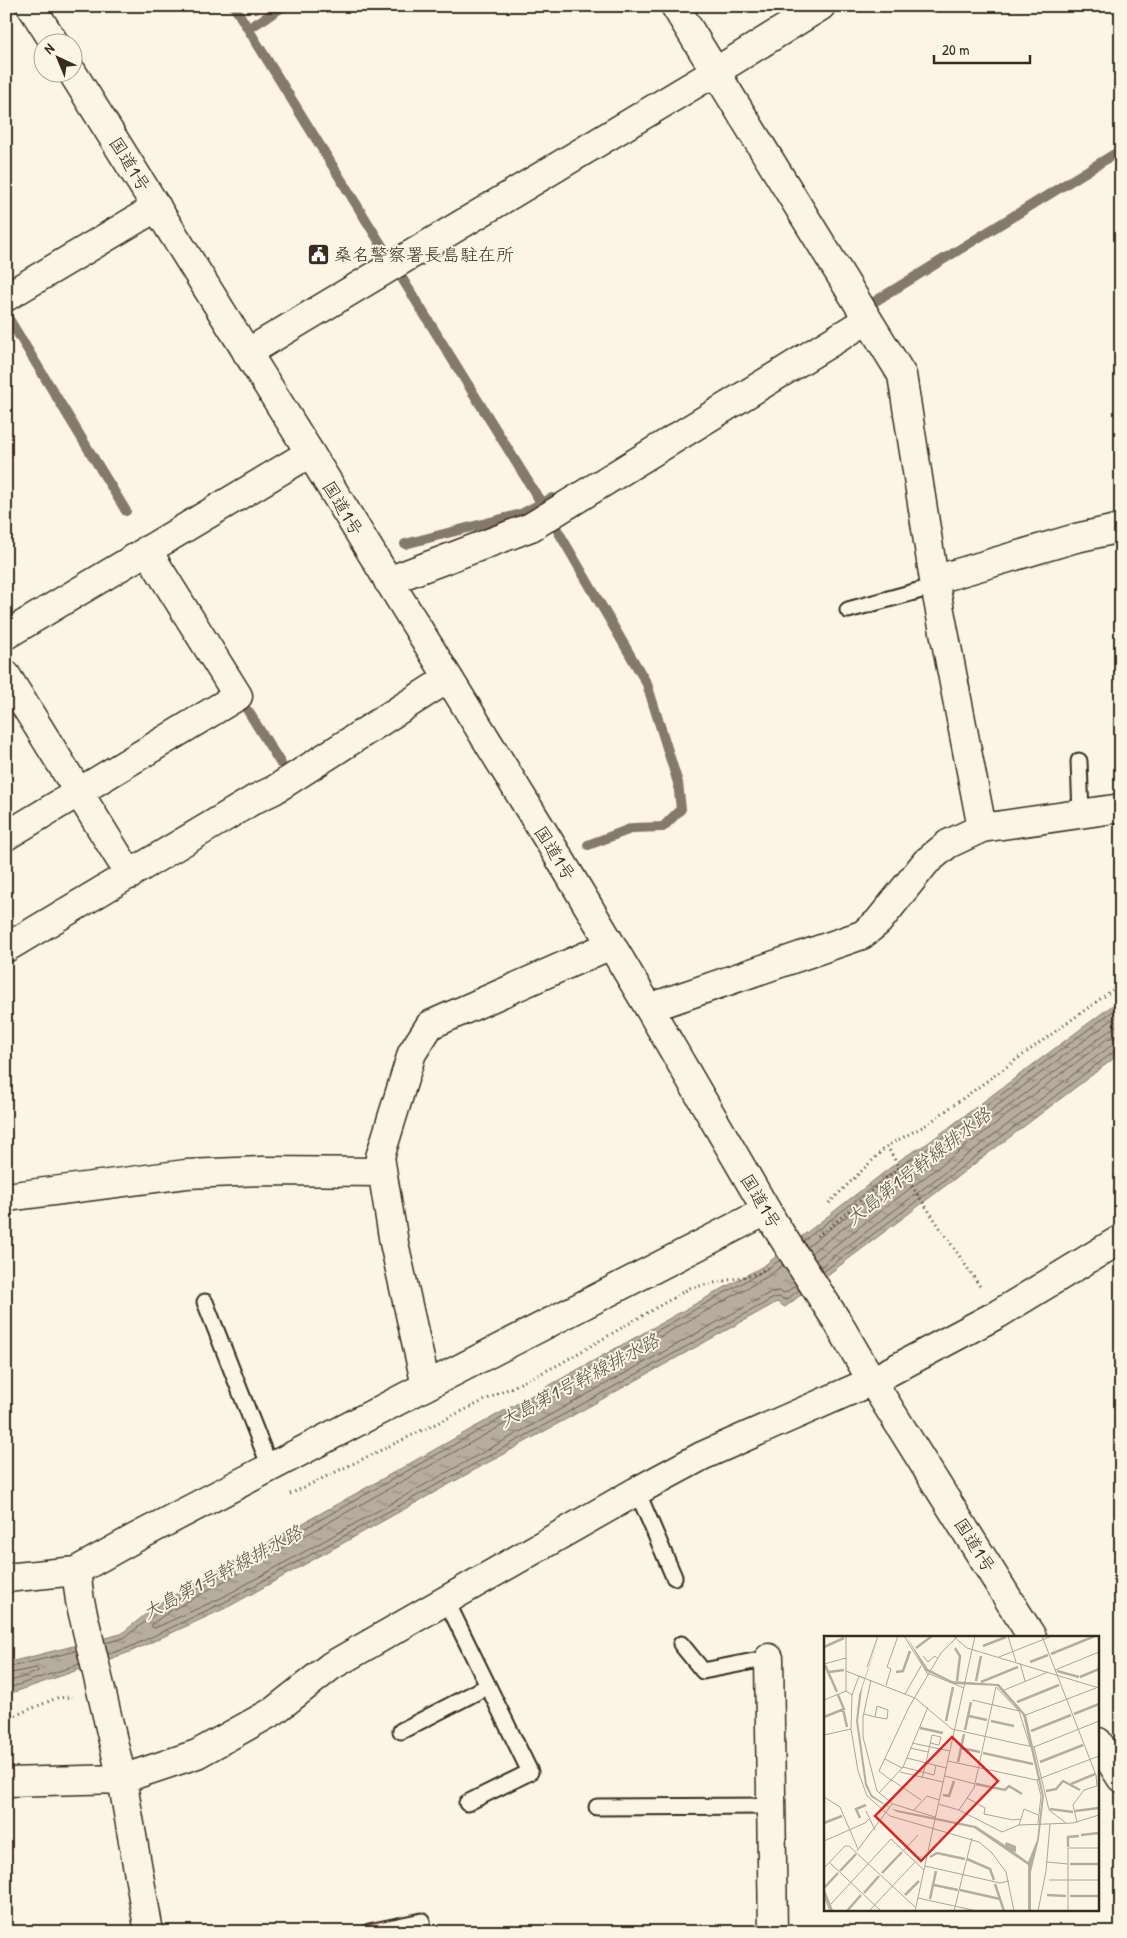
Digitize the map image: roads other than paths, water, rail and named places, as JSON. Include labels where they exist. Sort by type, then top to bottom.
[{"type":"main road","points":[[31,6],[48,32]]},
{"type":"main road","points":[[675,6],[902,375],[935,583],[982,828]]},
{"type":"main road","points":[[247,353],[715,72],[821,6]]},
{"type":"main road","name":"国道1号","points":[[78,82],[310,454],[611,945],[771,1218],[837,1321],[872,1381],[1031,1636]]},
{"type":"main road","points":[[6,297],[157,207]]},
{"type":"main road","points":[[388,581],[531,527],[867,320]]},
{"type":"main road","points":[[6,635],[310,454]]},
{"type":"main road","points":[[935,583],[1076,538],[1121,528]]},
{"type":"main road","points":[[6,836],[238,696],[147,550]]},
{"type":"main road","points":[[6,675],[130,875]]},
{"type":"main road","points":[[6,948],[255,799],[274,790],[447,679]]},
{"type":"main road","points":[[649,1008],[862,935],[878,922],[931,858],[948,844],[982,828],[1121,808]]},
{"type":"main road","points":[[426,1386],[394,1243],[380,1157],[412,1053],[430,1025],[611,945]]},
{"type":"main road","points":[[6,1197],[186,1174],[263,1171],[382,1172]]},
{"type":"main road","points":[[6,1578],[76,1571],[426,1386],[771,1218]]},
{"type":"main road","points":[[6,1782],[122,1780],[197,1754],[274,1711],[331,1666],[637,1491],[702,1456],[872,1381],[998,1314],[1121,1240]]},
{"type":"main road","points":[[76,1571],[80,1601],[122,1780],[149,1932]]},
{"type":"main road","points":[[768,1658],[773,1932]]},
{"type":"main road","points":[[1100,1745],[1121,1778]]},
{"type":"lane","points":[[848,610],[935,583]]},
{"type":"lane","points":[[1079,760],[1081,814]]},
{"type":"lane","points":[[205,1302],[270,1468]]},
{"type":"lane","points":[[637,1491],[674,1577]]},
{"type":"lane","points":[[446,1600],[530,1772],[468,1803]]},
{"type":"lane","points":[[681,1644],[703,1671],[768,1658]]},
{"type":"lane","points":[[401,1731],[488,1686]]},
{"type":"lane","points":[[597,1807],[771,1806]]},
{"type":"lane","points":[[369,1932],[422,1921],[423,1932]]},
{"type":"water","name":"大島第1号幹線排水路","points":[[1121,999],[1121,1053],[785,1307],[777,1302],[228,1607],[130,1652],[6,1695],[6,1663],[121,1634],[160,1603],[765,1265],[904,1157],[928,1143]]},
{"type":"waterway","points":[[234,6],[387,254]]},
{"type":"waterway","points":[[248,29],[284,6]]},
{"type":"waterway","points":[[874,302],[1121,150]]},
{"type":"waterway","points":[[400,275],[542,504]]},
{"type":"waterway","points":[[6,314],[126,511]]},
{"type":"waterway","points":[[405,544],[521,514],[552,498]]},
{"type":"waterway","points":[[558,531],[647,684],[678,783],[681,809],[663,827],[633,828],[588,845]]},
{"type":"waterway","points":[[248,711],[281,764]]},
{"type":"place","name":"桑名警察署長島駐在所","points":[[318,254]]}]
